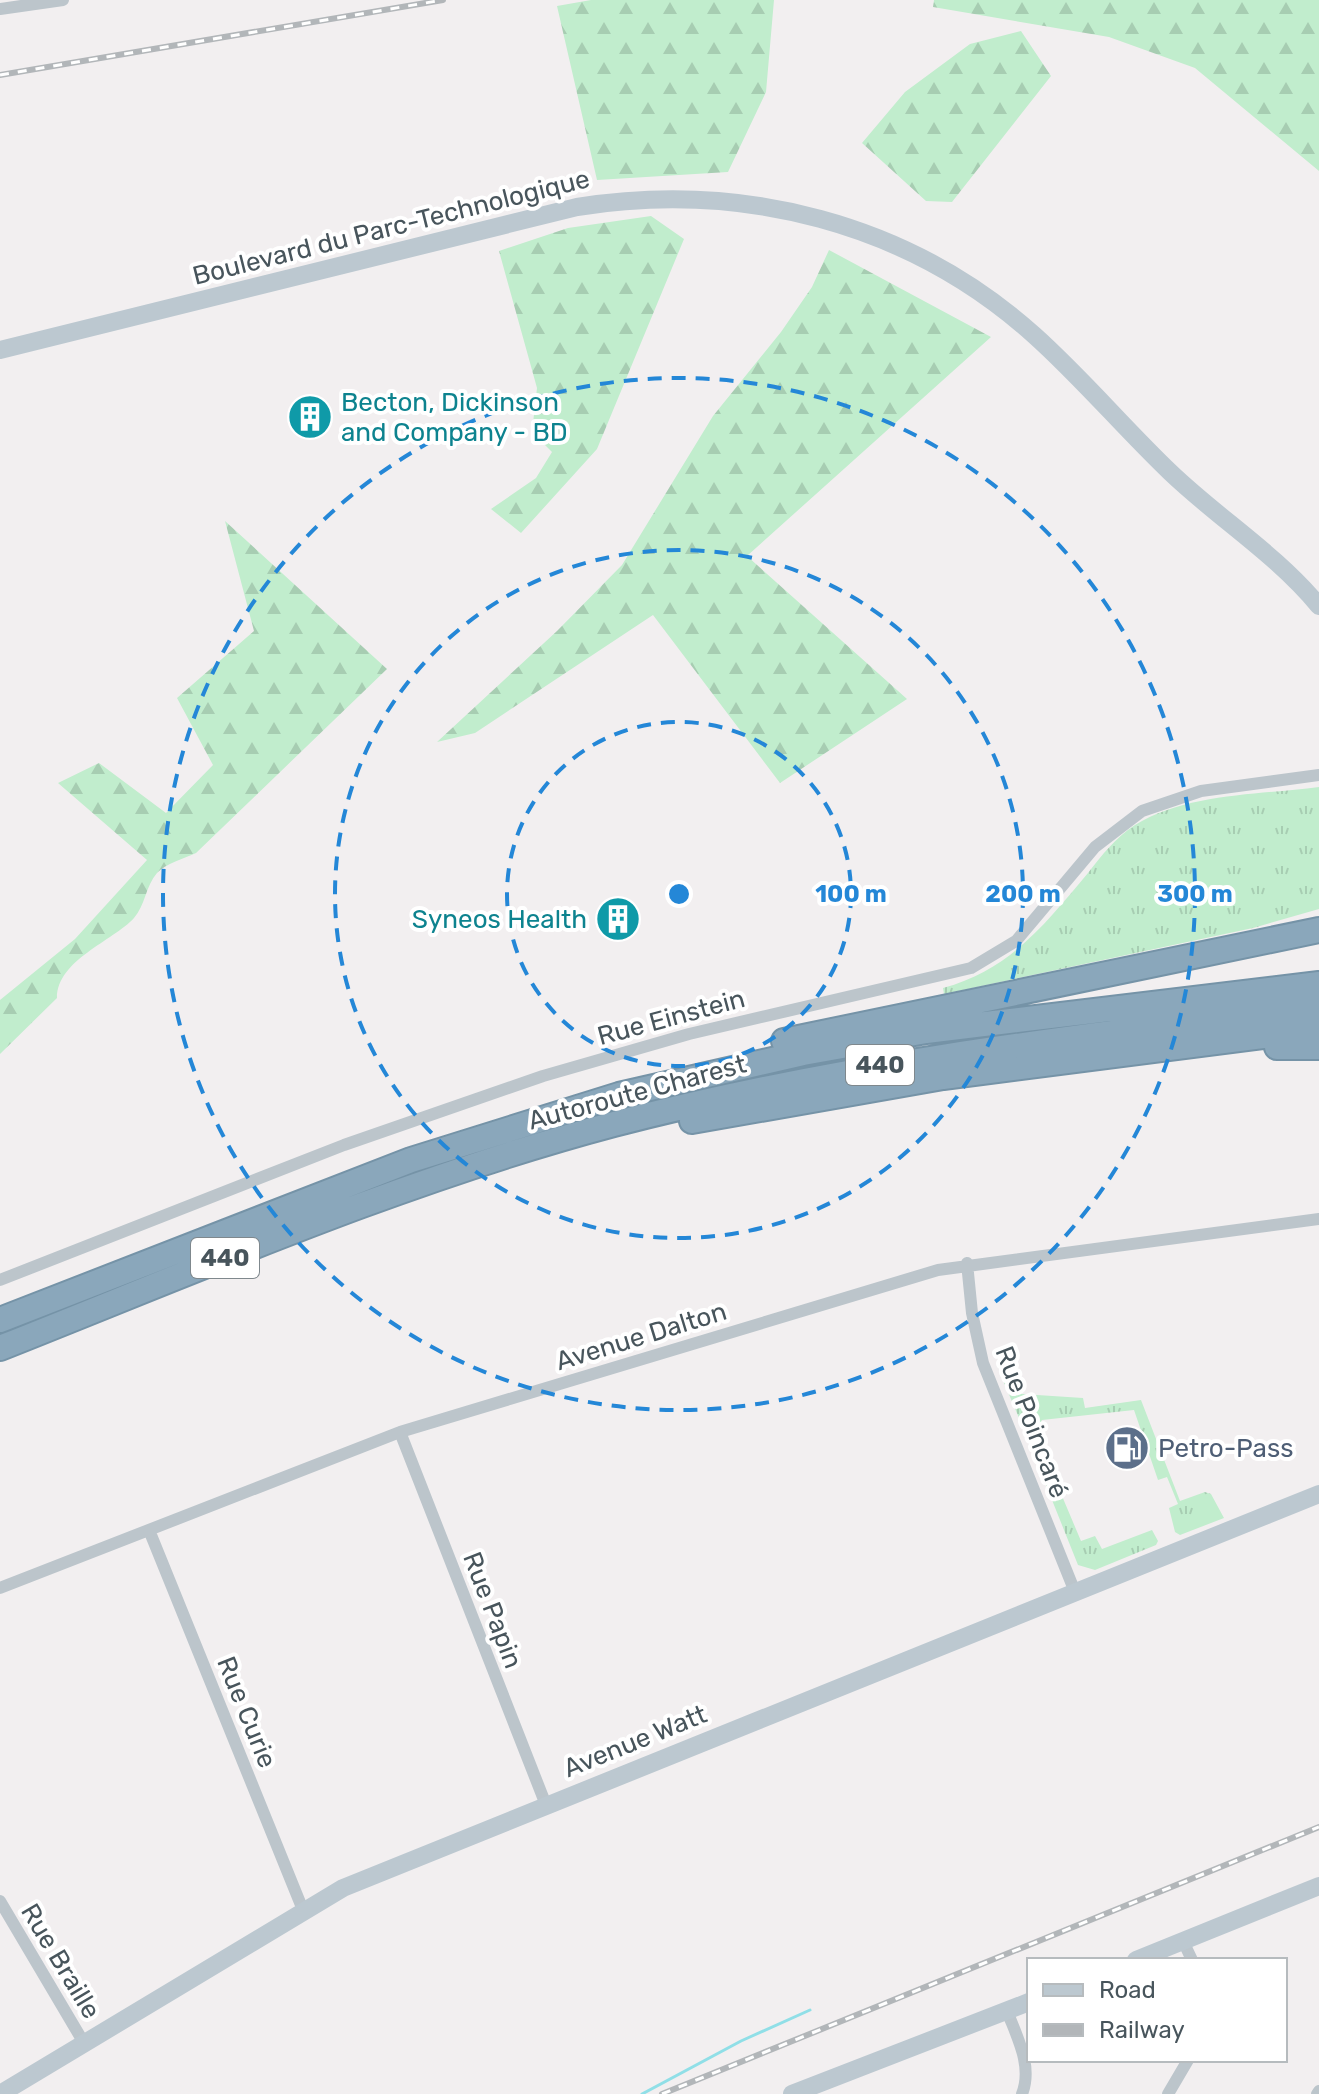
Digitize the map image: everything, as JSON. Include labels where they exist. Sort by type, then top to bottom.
[{"type":"highway","points":[[1183,958],[1319,919]]},
{"type":"highway","points":[[558,1113],[648,1075],[772,1043],[1319,930]]},
{"type":"highway","points":[[926,1031],[1006,1013],[1319,968]]},
{"type":"highway","name":"Autoroute Charest","points":[[0,1320],[350,1182],[558,1113],[728,1069],[926,1031],[1319,984]]},
{"type":"highway","name":"Autoroute Charest","points":[[0,1348],[290,1232],[451,1173],[610,1125],[824,1075],[962,1052],[1319,1007]]},
{"type":"highway","points":[[451,1173],[553,1155],[650,1130],[802,1099],[1319,1029]]},
{"type":"highway","points":[[1083,1059],[1246,1048],[1319,1047]]},
{"type":"street","points":[[0,9],[63,0]]},
{"type":"street","name":"Boulevard du Parc-Technologique","points":[[0,350],[577,207],[674,198],[762,205],[849,227],[925,258],[965,282],[1034,335],[1170,472],[1295,577],[1319,591]]},
{"type":"street","name":"Boulevard du Parc-Technologique","points":[[1295,577],[1319,606]]},
{"type":"street","name":"Rue Einstein","points":[[0,1280],[356,1140],[543,1076],[689,1034],[971,968],[1016,941],[1095,847],[1142,811],[1201,791],[1319,775]]},
{"type":"street","name":"Avenue Dalton","points":[[0,1588],[400,1432],[967,1263],[1319,1219]]},
{"type":"street","name":"Rue Poincaré","points":[[967,1263],[972,1313],[983,1363],[1075,1592]]},
{"type":"street","name":"Rue Papin","points":[[400,1432],[546,1805]]},
{"type":"street","name":"Avenue Watt","points":[[0,2094],[303,1910],[362,1879],[1319,1494]]},
{"type":"street","name":"Rue Curie","points":[[149,1530],[303,1910]]},
{"type":"street","points":[[1141,1958],[1319,1886]]},
{"type":"street","name":"Rue Braille","points":[[0,1901],[84,2043]]},
{"type":"street","points":[[1183,1941],[1191,1958]]},
{"type":"street","points":[[792,2094],[1027,2003]]},
{"type":"street","points":[[1007,2011],[1026,2064],[1027,2081],[1022,2094]]},
{"type":"street","points":[[1168,2094],[1187,2062]]},
{"type":"green space","points":[[591,0],[774,0],[766,92],[728,172],[597,180],[557,6]]},
{"type":"green space","points":[[934,0],[1319,0],[1319,171],[1195,68],[1109,37],[933,7]]},
{"type":"green space","points":[[1021,31],[1051,76],[952,202],[926,201],[862,143],[905,92],[970,44]]},
{"type":"green space","points":[[651,216],[684,239],[597,449],[521,533],[491,509],[536,478],[552,452],[532,432],[537,388],[499,251],[568,228]]},
{"type":"green space","points":[[829,250],[991,337],[747,556],[907,699],[780,783],[653,615],[475,733],[437,742],[557,631],[622,565],[713,416],[781,332],[812,287]]},
{"type":"green space","points":[[225,521],[387,669],[196,853],[157,873],[134,918],[76,962],[59,985],[57,998],[0,1054],[0,1000],[75,939],[147,860],[58,783],[99,763],[166,813],[213,765],[177,698],[254,631]]},
{"type":"green space","points":[[1319,787],[1319,909],[1253,928],[944,994],[943,988],[988,970],[1024,943],[1057,910],[1109,847],[1135,825],[1201,801]]},
{"type":"green space","points":[[1007,1367],[1012,1369],[1022,1394],[1083,1398],[1085,1408],[1141,1400],[1180,1501],[1205,1492],[1211,1494],[1224,1518],[1180,1535],[1175,1532],[1169,1508],[1178,1504],[1167,1477],[1158,1480],[1134,1410],[1042,1420],[1036,1430],[1039,1438],[1028,1439],[999,1371]]},
{"type":"green space","points":[[1051,1470],[1081,1541],[1095,1536],[1102,1549],[1152,1530],[1158,1541],[1156,1545],[1095,1570],[1078,1565],[1042,1475]]},
{"type":"waterway","points":[[642,2094],[741,2041],[810,2010]]},
{"type":"railway","points":[[0,75],[443,0]]},
{"type":"railway","points":[[662,2094],[1319,1827]]},
{"type":"place","name":"Becton, Dickinson and Company - BD","points":[[310,417]]},
{"type":"place","name":"Syneos Health","points":[[618,919]]},
{"type":"place","name":"Petro-Pass","points":[[1127,1448]]}]
